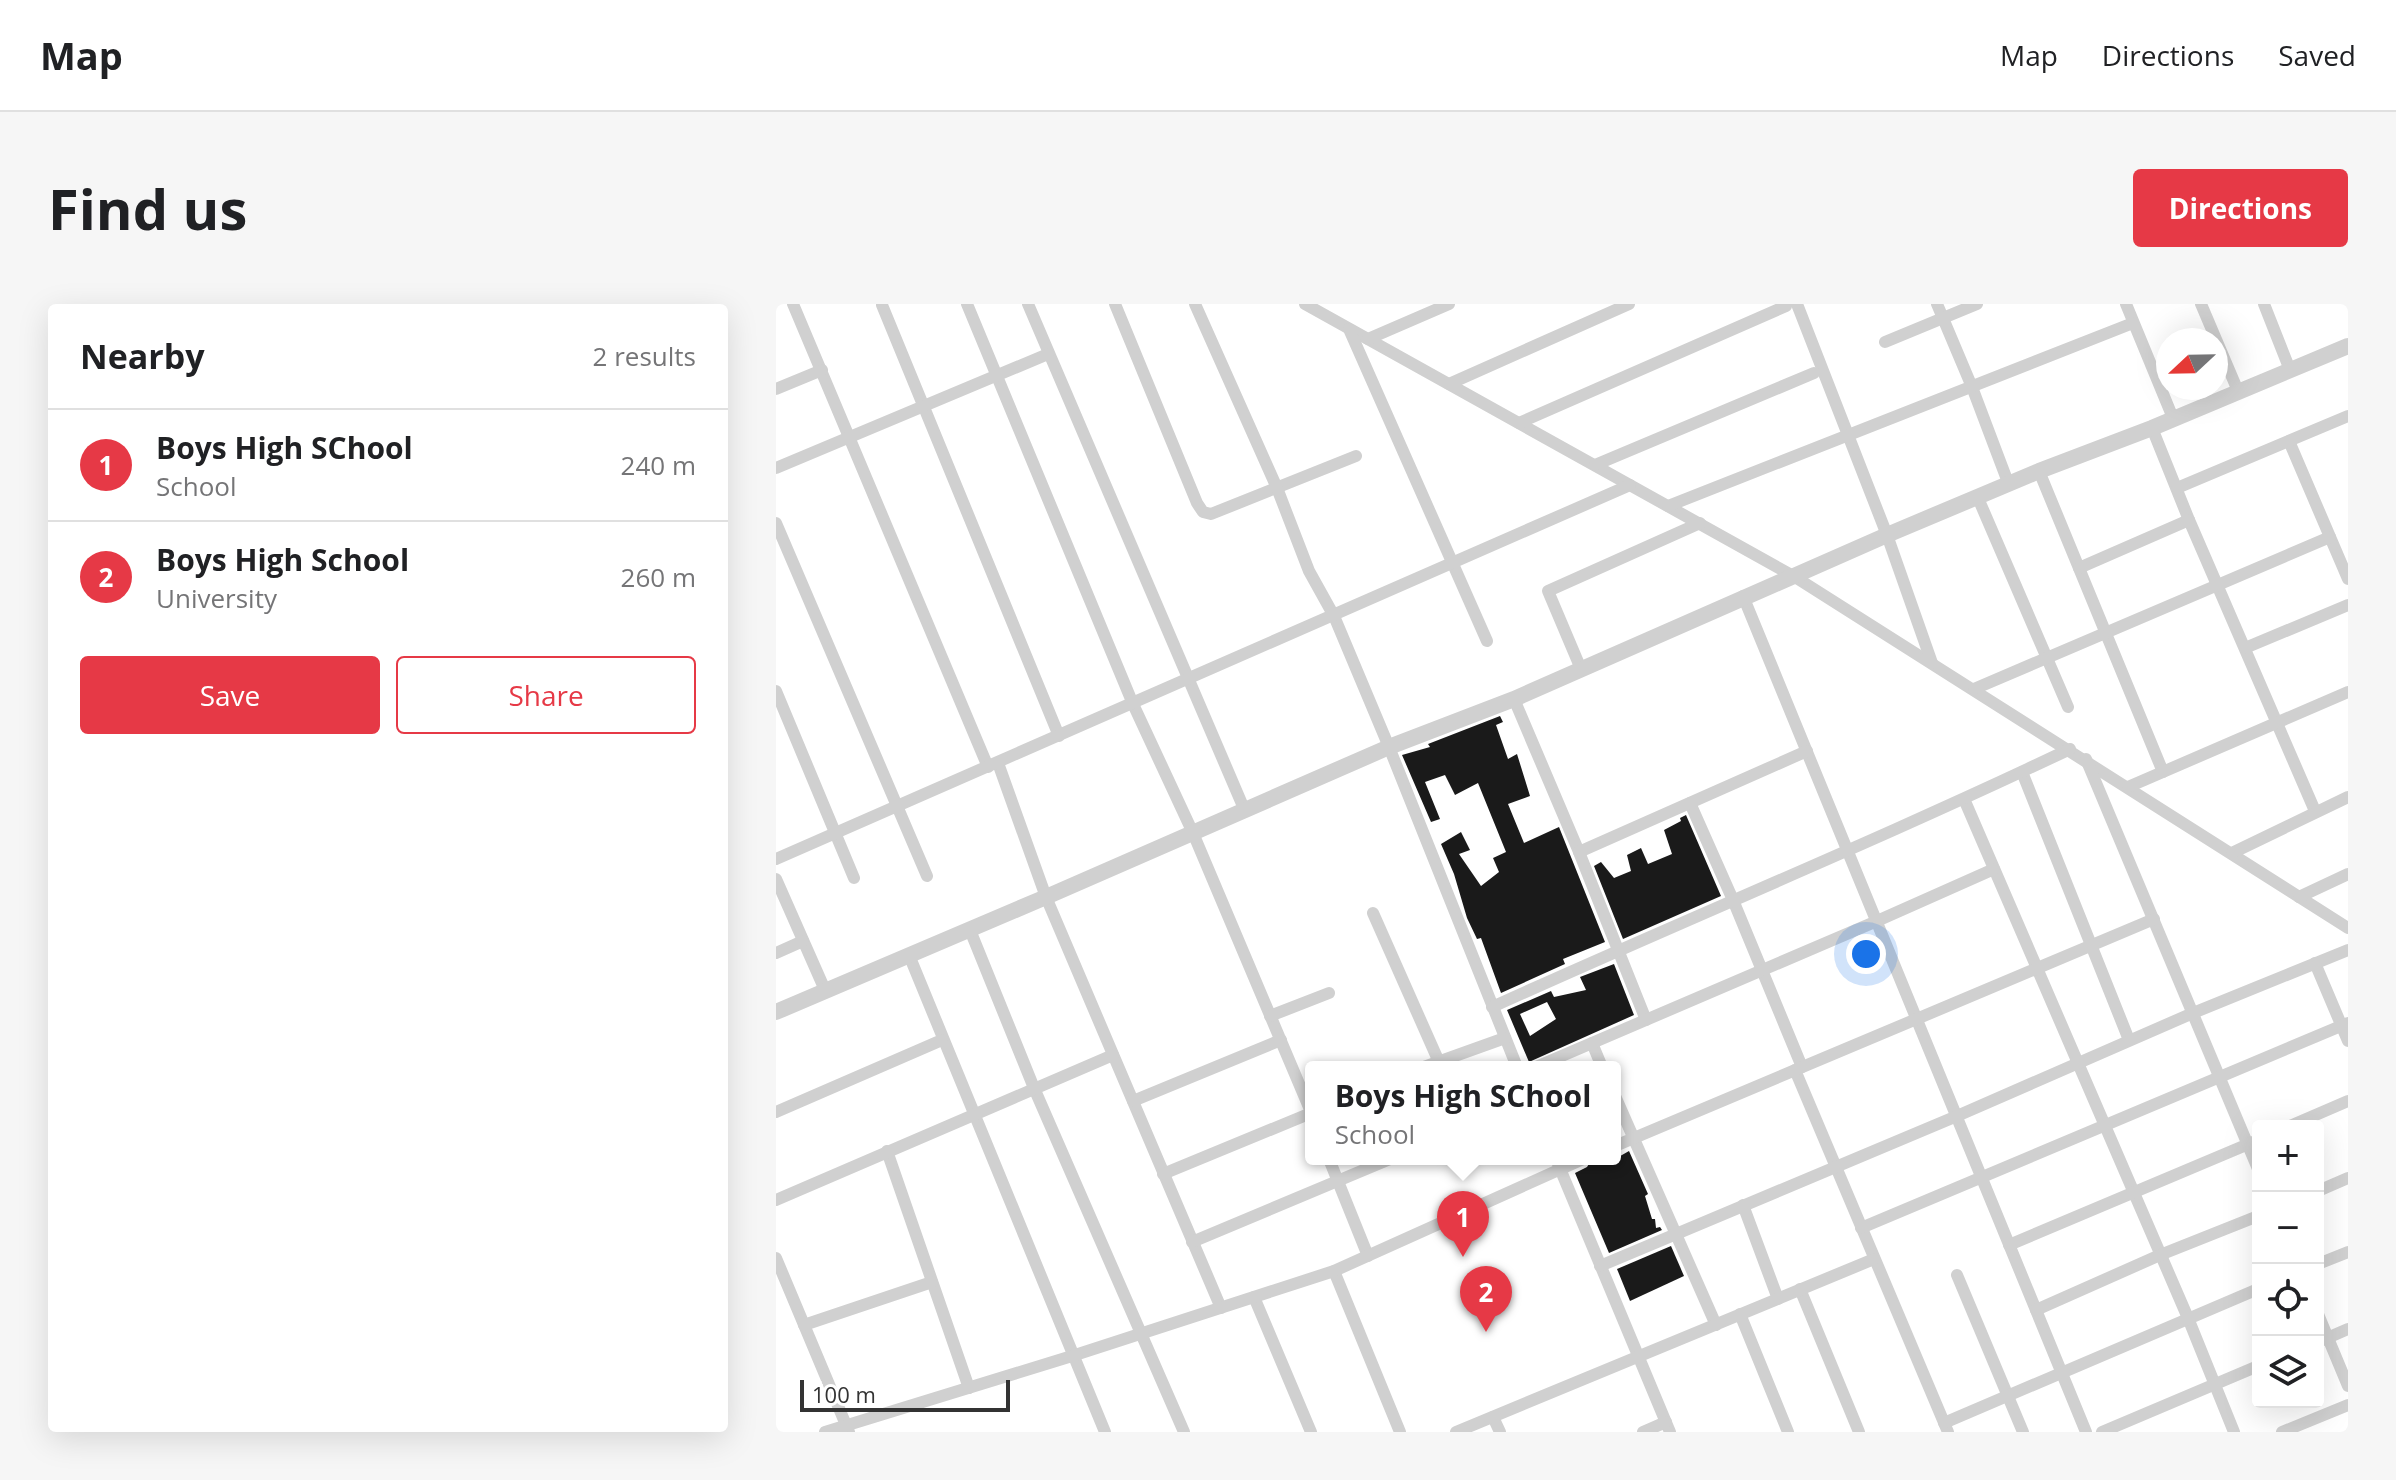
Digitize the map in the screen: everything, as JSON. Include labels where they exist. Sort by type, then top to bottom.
[{"type":"street","points":[[793,304],[993,765],[1221,1308]]},
{"type":"street","points":[[967,304],[1133,704],[1193,833],[1305,1098]]},
{"type":"street","points":[[1028,304],[1245,811]]},
{"type":"street","points":[[1115,304],[1203,512],[1211,514],[1356,456]]},
{"type":"street","points":[[1195,304],[1277,488],[1309,571],[1334,616],[1515,1061]]},
{"type":"street","points":[[1305,304],[1795,577],[2348,928]]},
{"type":"street","points":[[1368,339],[1449,304]]},
{"type":"street","points":[[1449,384],[1629,304]]},
{"type":"street","points":[[1937,304],[2009,485]]},
{"type":"street","points":[[1885,342],[1977,304]]},
{"type":"street","points":[[2126,304],[2173,418]]},
{"type":"street","points":[[2201,304],[2238,391]]},
{"type":"street","points":[[2264,304],[2290,370]]},
{"type":"street","points":[[882,305],[1059,736]]},
{"type":"street","points":[[1519,423],[1791,305],[1849,435],[1932,663]]},
{"type":"street","points":[[1668,506],[2133,323]]},
{"type":"street","points":[[1349,328],[1487,641]]},
{"type":"street","points":[[776,1012],[1389,747],[1514,699],[1743,596],[1795,577],[2039,471],[2152,428],[2348,346]]},
{"type":"street","points":[[776,468],[1048,354]]},
{"type":"street","points":[[776,389],[822,370]]},
{"type":"street","points":[[1595,465],[1814,373]]},
{"type":"street","points":[[2177,488],[2348,416]]},
{"type":"street","points":[[2152,428],[2315,811]]},
{"type":"street","points":[[2289,441],[2348,579]]},
{"type":"street","points":[[2039,471],[2163,772]]},
{"type":"street","points":[[776,859],[1630,485]]},
{"type":"street","points":[[1978,498],[2068,707]]},
{"type":"street","points":[[2079,568],[2189,520]]},
{"type":"street","points":[[776,523],[779,541],[927,876]]},
{"type":"street","points":[[1581,669],[1548,591],[1700,523]]},
{"type":"street","points":[[1974,689],[2330,537]]},
{"type":"street","points":[[1743,596],[2086,1432]]},
{"type":"street","points":[[2245,648],[2348,605]]},
{"type":"street","points":[[776,691],[854,878]]},
{"type":"street","points":[[2128,787],[2348,692]]},
{"type":"street","points":[[1514,699],[1646,1020]]},
{"type":"street","points":[[1492,1007],[1964,799],[2070,749]]},
{"type":"street","points":[[1579,852],[1807,751]]},
{"type":"street","points":[[2086,759],[2220,1077],[2252,1140]]},
{"type":"street","points":[[2022,772],[2129,1040]]},
{"type":"street","points":[[2232,853],[2348,797]]},
{"type":"street","points":[[1964,799],[2188,1318],[2234,1432]]},
{"type":"street","points":[[1690,803],[1762,971],[1835,1166],[1946,1428],[2008,1396],[2252,1291]]},
{"type":"street","points":[[1550,1061],[1994,869]]},
{"type":"street","points":[[2299,897],[2348,874]]},
{"type":"street","points":[[776,879],[781,904],[803,941],[825,990]]},
{"type":"street","points":[[1373,913],[1439,1061]]},
{"type":"street","points":[[1621,1143],[2154,919]]},
{"type":"street","points":[[970,930],[1034,1088],[1184,1432]]},
{"type":"street","points":[[776,953],[803,941]]},
{"type":"street","points":[[1600,1266],[1957,1116],[2076,1062],[2348,950]]},
{"type":"street","points":[[909,955],[1105,1432]]},
{"type":"street","points":[[2315,963],[2345,1025],[2348,1041]]},
{"type":"street","points":[[1270,1016],[1329,993]]},
{"type":"street","points":[[1861,1228],[2345,1025]]},
{"type":"street","points":[[1442,1061],[1505,1038]]},
{"type":"street","points":[[776,1112],[942,1040]]},
{"type":"street","points":[[1133,1101],[1281,1040]]},
{"type":"street","points":[[1592,1043],[1600,1061]]},
{"type":"street","points":[[776,1200],[1113,1055]]},
{"type":"street","points":[[2304,1120],[2348,1101]]},
{"type":"street","points":[[1621,1110],[1716,1325]]},
{"type":"street","points":[[1163,1174],[1305,1115]]},
{"type":"street","points":[[2009,1245],[2252,1142]]},
{"type":"street","points":[[887,1151],[969,1388]]},
{"type":"street","points":[[1331,1165],[1368,1256]]},
{"type":"street","points":[[1192,1242],[1376,1165]]},
{"type":"street","points":[[825,1432],[848,1429],[1334,1271],[1556,1165]]},
{"type":"street","points":[[1558,1165],[1668,1427],[1643,1432]]},
{"type":"street","points":[[2324,1188],[2348,1178]]},
{"type":"street","points":[[1743,1205],[1778,1299]]},
{"type":"street","points":[[2036,1310],[2252,1218]]},
{"type":"street","points":[[2324,1262],[2348,1252]]},
{"type":"street","points":[[776,1258],[781,1285],[804,1325],[848,1429]]},
{"type":"street","points":[[1456,1432],[1874,1259]]},
{"type":"street","points":[[1334,1271],[1400,1432]]},
{"type":"street","points":[[1957,1275],[2023,1432]]},
{"type":"street","points":[[804,1325],[932,1282]]},
{"type":"street","points":[[1800,1289],[1859,1432]]},
{"type":"street","points":[[1254,1297],[1311,1432]]},
{"type":"street","points":[[1740,1314],[1788,1432]]},
{"type":"street","points":[[2324,1340],[2348,1329]]},
{"type":"street","points":[[2324,1342],[2348,1386]]},
{"type":"street","points":[[2102,1432],[2252,1369]]},
{"type":"street","points":[[2282,1432],[2348,1405]]},
{"type":"street","points":[[1493,1417],[1500,1432]]},
{"type":"building","points":[[1500,716],[1503,722],[1496,725],[1508,759],[1517,754],[1530,796],[1508,804],[1524,843],[1559,827],[1605,942],[1563,959],[1565,964],[1501,993],[1481,938],[1477,939],[1467,918],[1441,844],[1461,832],[1470,850],[1459,854],[1481,886],[1499,872],[1493,858],[1506,852],[1478,783],[1455,795],[1445,775],[1425,782],[1440,819],[1431,822],[1402,755],[1430,747],[1428,744]]},
{"type":"building","points":[[1686,815],[1721,896],[1623,939],[1594,866],[1601,862],[1614,878],[1631,871],[1627,855],[1641,848],[1648,864],[1672,854],[1664,830]]},
{"type":"building","points":[[1614,964],[1634,1015],[1529,1061],[1507,1010],[1551,991],[1554,997],[1586,990],[1580,977]],"holes":[[[1547,1002],[1556,1019],[1530,1036],[1520,1014]]]},
{"type":"building","points":[[1629,1151],[1648,1194],[1645,1196],[1652,1219],[1655,1219],[1656,1228],[1662,1230],[1609,1253],[1575,1173],[1588,1165],[1621,1165],[1621,1156]]},
{"type":"building","points":[[1671,1246],[1684,1276],[1630,1301],[1617,1269]]},
{"type":"place","name":"Boys High SChool","points":[[1463,1257]]},
{"type":"place","name":"Boys High School","points":[[1486,1332]]}]
